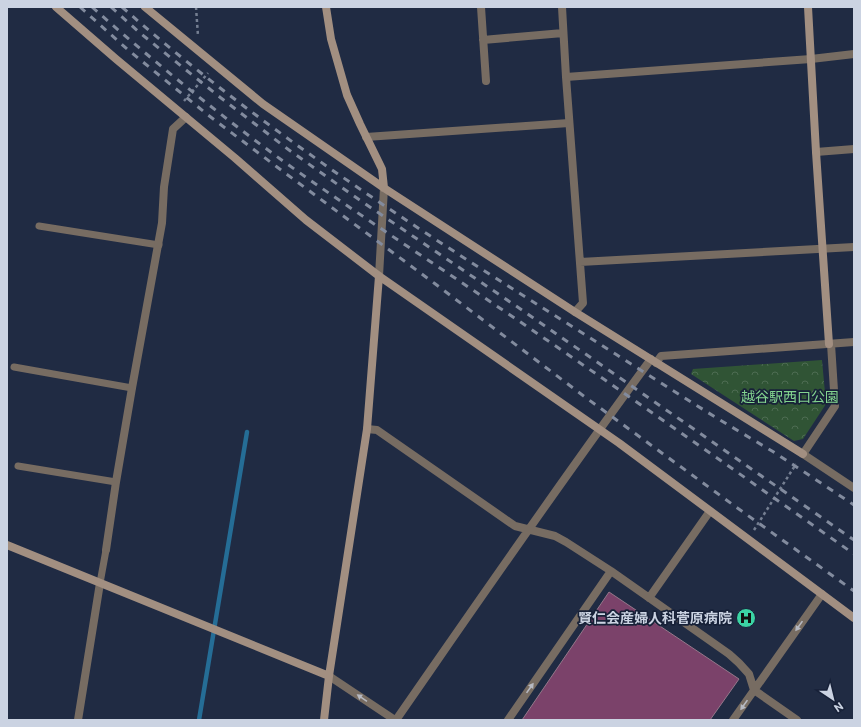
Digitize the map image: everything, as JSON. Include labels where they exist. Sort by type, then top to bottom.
[{"type":"street","points":[[56,7],[306,220],[379,276],[600,429],[854,618]]},
{"type":"street","points":[[145,7],[263,104],[384,188],[575,312],[854,488]]},
{"type":"street","points":[[324,720],[329,676],[367,429],[379,276],[384,188],[382,169],[347,95],[331,38],[326,7]]},
{"type":"street","points":[[481,7],[486,81]]},
{"type":"street","points":[[562,7],[569,123],[583,303],[575,312]]},
{"type":"street","points":[[802,454],[835,406],[816,152],[808,7]]},
{"type":"street","points":[[483,40],[563,33]]},
{"type":"street","points":[[566,77],[811,59],[854,54]]},
{"type":"street","points":[[106,550],[132,388],[159,245],[164,187],[173,129],[186,117]]},
{"type":"street","points":[[366,137],[569,123]]},
{"type":"street","points":[[816,152],[854,149]]},
{"type":"street","points":[[580,262],[854,246]]},
{"type":"street","points":[[7,545],[329,676],[395,720],[528,529],[600,429],[653,361],[660,356],[854,342]]},
{"type":"street","points":[[367,429],[377,430],[515,526],[555,536],[611,571],[729,654],[749,674],[754,690],[797,720]]},
{"type":"street","points":[[649,598],[710,511]]},
{"type":"street","points":[[508,720],[611,571]]},
{"type":"street","points":[[78,720],[100,583]]},
{"type":"street","points":[[733,720],[822,594]]},
{"type":"lane","points":[[39,226],[159,245]]},
{"type":"lane","points":[[14,367],[132,388]]},
{"type":"lane","points":[[18,466],[116,482]]},
{"type":"lane","points":[[100,583],[106,550]]},
{"type":"path","points":[[196,7],[199,52]]},
{"type":"path","points":[[177,109],[214,65]]},
{"type":"path","points":[[748,539],[802,454]]},
{"type":"green space","name":"越谷駅西口公園","points":[[822,360],[826,404],[803,439],[794,441],[691,374],[693,369]]},
{"type":"building","points":[[609,592],[739,679],[710,720],[522,720]]},
{"type":"waterway","points":[[199,720],[247,432]]},
{"type":"railway","points":[[80,7],[127,49],[208,115],[585,397],[854,591]]},
{"type":"railway","points":[[92,7],[186,86],[283,161],[599,376],[854,554]]},
{"type":"railway","points":[[111,7],[140,33],[289,150],[854,540]]},
{"type":"railway","points":[[122,7],[171,49],[272,127],[377,201],[484,271],[705,411],[772,451],[854,505]]},
{"type":"place","name":"賢仁会産婦人科菅原病院","points":[[746,618]]}]
